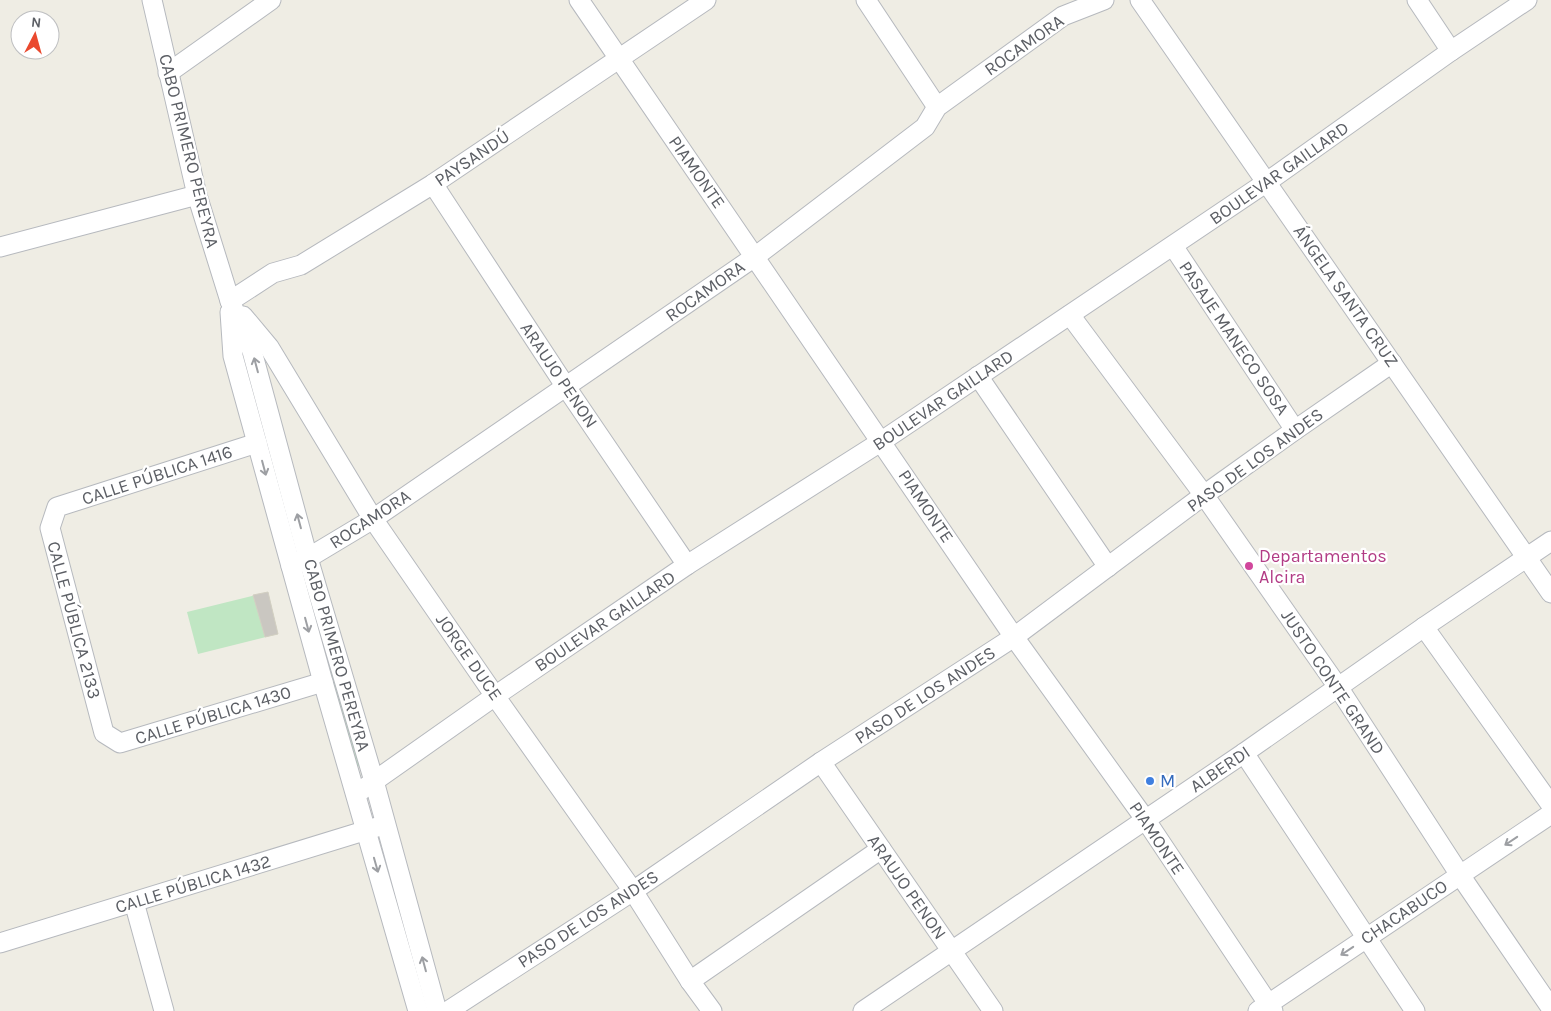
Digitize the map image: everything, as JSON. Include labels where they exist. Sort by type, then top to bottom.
[{"type":"street","name":"CABO PRIMERO PEREYRA","points":[[152,0],[196,195],[230,301],[252,351],[308,558],[374,782],[437,1011]]},
{"type":"street","points":[[168,73],[272,0]]},
{"type":"street","name":"PIAMONTE","points":[[579,0],[756,256],[1014,637],[1145,819],[1267,1009]]},
{"type":"street","name":"PAYSANDÚ","points":[[230,301],[273,273],[301,265],[433,184],[706,0]]},
{"type":"street","points":[[866,0],[937,107]]},
{"type":"street","name":"ROCAMORA","points":[[291,566],[308,558],[373,518],[566,388],[756,256],[925,128],[937,107],[1063,16],[1104,0]]},
{"type":"street","name":"ÁNGELA SANTA CRUZ","points":[[1140,0],[1551,593]]},
{"type":"street","points":[[1417,0],[1451,51]]},
{"type":"street","name":"BOULEVAR GAILLARD","points":[[356,794],[495,696],[687,565],[882,441],[1173,246],[1527,0]]},
{"type":"street","name":"ARAUJO PENON","points":[[433,184],[566,388],[687,565]]},
{"type":"street","points":[[0,247],[196,195]]},
{"type":"street","name":"PASAJE MANECO SOSA","points":[[1173,246],[1295,430]]},
{"type":"street","name":"CABO PRIMERO PEREYRA","points":[[230,301],[233,356],[323,682],[418,1011]]},
{"type":"street","name":"JORGE DUCE","points":[[230,301],[269,347],[373,518],[495,696],[633,891],[690,981],[712,1011]]},
{"type":"street","name":"JUSTO CONTE GRAND","points":[[1070,315],[1204,495],[1338,687],[1460,875],[1551,1008]]},
{"type":"street","name":"PASO DE LOS ANDES","points":[[448,1011],[633,891],[821,762],[1014,637],[1204,495],[1392,363]]},
{"type":"street","points":[[978,376],[1108,567]]},
{"type":"street","name":"CALLE PÚBLICA 1416","points":[[57,507],[257,443]]},
{"type":"street","name":"CALLE PÚBLICA 2133","points":[[57,507],[50,528],[104,733]]},
{"type":"street","name":"ALBERDI","points":[[863,1011],[1244,753],[1551,541]]},
{"type":"street","points":[[1424,627],[1551,805]]},
{"type":"street","name":"CALLE PÚBLICA 1430","points":[[104,733],[120,743],[323,682]]},
{"type":"street","points":[[1244,753],[1416,1011]]},
{"type":"street","name":"ARAUJO PENON","points":[[821,762],[993,1011]]},
{"type":"street","name":"CHACABUCO","points":[[1267,1009],[1366,938],[1551,814]]},
{"type":"street","name":"CALLE PÚBLICA 1432","points":[[0,943],[366,831],[385,823]]},
{"type":"street","points":[[690,981],[881,849]]},
{"type":"street","points":[[134,902],[164,1011]]},
{"type":"green space","points":[[311,582],[360,766],[354,768],[305,584]]},
{"type":"green space","points":[[268,592],[278,634],[198,654],[187,612]]},
{"type":"building","points":[[268,592],[278,634],[265,637],[253,595]]},
{"type":"place","name":"Departamentos Alcira","points":[[1249,566]]},
{"type":"place","name":"M","points":[[1150,781]]}]
